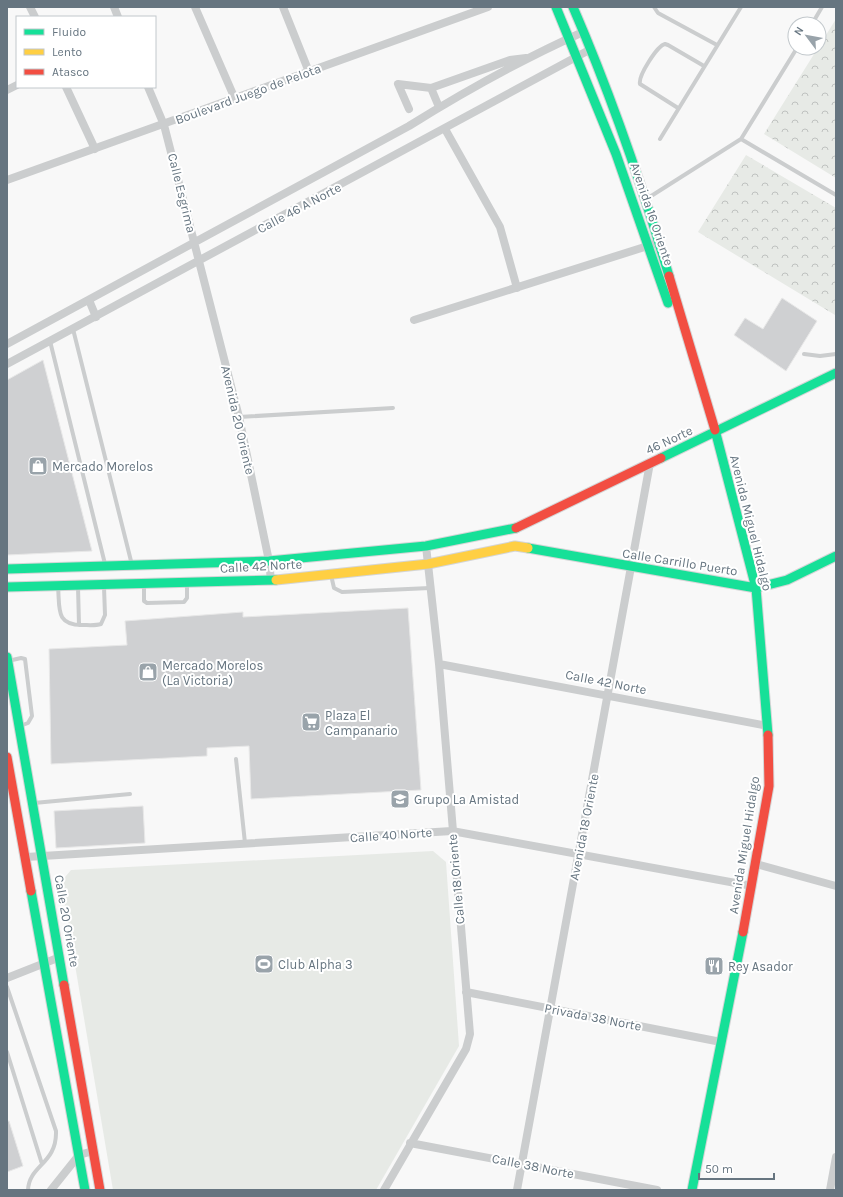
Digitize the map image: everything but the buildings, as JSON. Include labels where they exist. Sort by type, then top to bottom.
[{"type":"main road","name":"Avenida 16 Oriente","points":[[556,7],[655,244]]},
{"type":"main road","name":"Avenida 16 Oriente","points":[[573,7],[599,68],[646,199],[655,244],[712,434]]},
{"type":"main road","name":"46 Norte","points":[[512,530],[836,373]]},
{"type":"main road","name":"Avenida Miguel Hidalgo","points":[[692,1190],[752,886],[769,786],[768,726],[756,588],[712,434]]},
{"type":"main road","name":"Calle 42 Norte","points":[[7,569],[268,561],[426,546],[512,530]]},
{"type":"main road","points":[[512,530],[515,546]]},
{"type":"main road","name":"Calle 42 Norte","points":[[7,587],[271,581],[428,564],[515,546]]},
{"type":"main road","name":"Calle Carrillo Puerto","points":[[515,546],[632,568],[756,588],[769,587],[782,583],[836,556]]},
{"type":"main road","name":"Calle 20 Oriente","points":[[7,659],[34,803],[100,1190]]},
{"type":"main road","points":[[7,757],[85,1190]]},
{"type":"street","points":[[30,7],[34,16]]},
{"type":"street","points":[[196,7],[235,99]]},
{"type":"street","points":[[285,7],[309,72]]},
{"type":"street","name":"Boulevard Juego de Pelota","points":[[7,180],[164,125],[487,7]]},
{"type":"street","name":"Calle 46 A Norte","points":[[7,344],[409,126],[439,107],[530,58],[584,32]]},
{"type":"street","name":"Calle 46 A Norte","points":[[7,364],[199,262],[591,49]]},
{"type":"street","points":[[409,109],[398,84],[431,88],[510,60],[530,58]]},
{"type":"street","points":[[7,90],[16,86]]},
{"type":"street","points":[[66,88],[95,149]]},
{"type":"street","name":"Calle Esgrima","points":[[148,88],[164,125],[199,262]]},
{"type":"street","points":[[431,88],[439,107]]},
{"type":"street","points":[[445,129],[500,227],[517,288]]},
{"type":"street","points":[[414,320],[655,244]]},
{"type":"street","name":"Avenida 20 Oriente","points":[[199,262],[239,417],[271,581]]},
{"type":"street","points":[[89,300],[96,317]]},
{"type":"street","name":"Avenida 18 Oriente","points":[[517,1190],[609,696],[650,463]]},
{"type":"street","name":"Calle 18 Oriente","points":[[384,1190],[469,1041],[439,664],[426,546]]},
{"type":"street","name":"Calle 42 Norte","points":[[439,664],[768,726]]},
{"type":"street","name":"Calle 40 Norte","points":[[26,858],[452,831],[579,853],[752,886]]},
{"type":"street","points":[[756,864],[836,886]]},
{"type":"street","points":[[7,978],[60,957]]},
{"type":"street","name":"Privada 38 Norte","points":[[466,992],[721,1042]]},
{"type":"street","name":"Calle 38 Norte","points":[[410,1143],[657,1190]]},
{"type":"street","points":[[51,1190],[79,1154],[93,1151]]},
{"type":"street","points":[[830,1190],[836,1157]]},
{"type":"lane","points":[[654,7],[658,14],[717,45]]},
{"type":"lane","points":[[660,139],[741,7]]},
{"type":"lane","points":[[817,16],[822,7]]},
{"type":"lane","points":[[678,108],[643,86],[640,80],[658,48],[665,44],[704,66]]},
{"type":"lane","points":[[646,199],[741,138],[792,56]]},
{"type":"lane","points":[[741,138],[836,195]]},
{"type":"lane","points":[[73,329],[132,565]]},
{"type":"lane","points":[[50,341],[105,566]]},
{"type":"lane","points":[[804,354],[820,356],[836,354]]},
{"type":"lane","points":[[239,417],[393,408]]},
{"type":"lane","points":[[331,575],[334,588],[342,592],[430,588]]},
{"type":"lane","points":[[144,584],[144,601],[147,604],[184,602],[187,598],[186,583]]},
{"type":"lane","points":[[58,586],[61,616],[68,624],[96,625],[101,624],[105,615],[104,584]]},
{"type":"lane","points":[[78,585],[79,625]]},
{"type":"lane","points":[[7,659],[25,659],[32,716],[28,723],[20,726]]},
{"type":"lane","points":[[236,759],[245,844]]},
{"type":"lane","points":[[34,803],[130,794]]},
{"type":"lane","points":[[7,987],[56,1131],[54,1149],[30,1179],[28,1190]]},
{"type":"lane","points":[[7,1052],[42,1164]]},
{"type":"green space","points":[[836,19],[836,178],[764,134],[813,56],[827,56],[827,33]]},
{"type":"green space","points":[[746,155],[836,208],[835,315],[698,232]]},
{"type":"green space","name":"Club Alpha 3","points":[[433,851],[446,862],[459,1046],[376,1190],[113,1190],[61,882],[71,870]]},
{"type":"traffic: fast","points":[[556,7],[616,154],[668,303]]},
{"type":"traffic: fast","points":[[573,7],[625,140],[669,276]]},
{"type":"traffic: fast","points":[[661,458],[836,373]]},
{"type":"traffic: fast","points":[[715,430],[756,588],[768,735]]},
{"type":"traffic: fast","points":[[7,569],[269,561],[426,546],[516,528]]},
{"type":"traffic: fast","points":[[528,548],[756,588],[787,580],[836,556]]},
{"type":"traffic: fast","points":[[7,587],[276,580]]},
{"type":"traffic: fast","points":[[7,657],[64,985]]},
{"type":"traffic: fast","points":[[31,891],[85,1190]]},
{"type":"traffic: fast","points":[[692,1190],[743,932]]},
{"type":"traffic: slow","points":[[276,580],[428,564],[515,546],[528,548]]},
{"type":"traffic: jam","points":[[669,276],[715,430]]},
{"type":"traffic: jam","points":[[516,528],[661,458]]},
{"type":"traffic: jam","points":[[743,932],[769,786],[768,735]]},
{"type":"traffic: jam","points":[[7,757],[31,891]]},
{"type":"traffic: jam","points":[[64,985],[100,1190]]},
{"type":"place","name":"Mercado Morelos","points":[[38,466]]},
{"type":"place","name":"Mercado Morelos (La Victoria)","points":[[148,672]]},
{"type":"place","name":"Plaza El Campanario","points":[[311,722]]},
{"type":"place","name":"Grupo La Amistad","points":[[400,799]]},
{"type":"place","name":"Club Alpha 3","points":[[264,964]]},
{"type":"place","name":"Rey Asador","points":[[714,966]]}]
